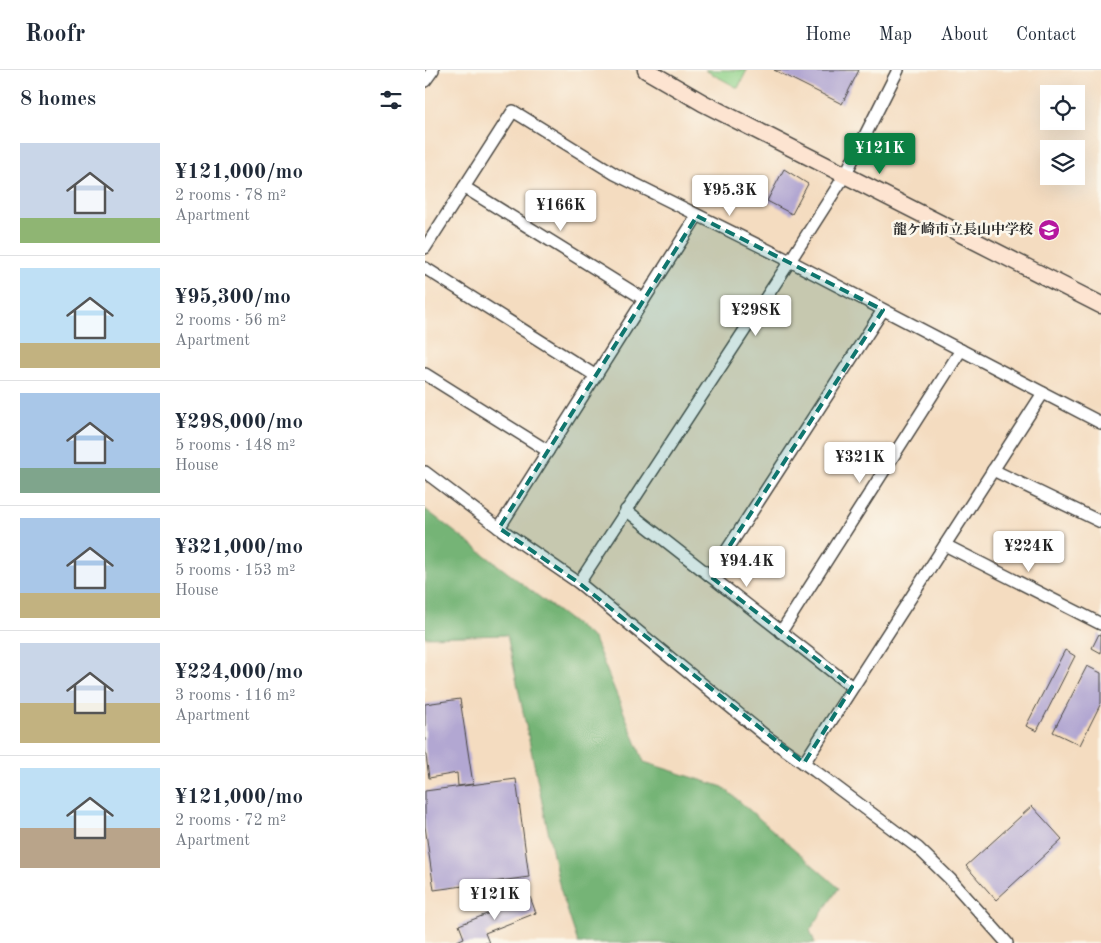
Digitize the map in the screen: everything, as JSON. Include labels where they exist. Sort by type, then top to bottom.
[{"type":"street","points":[[425,81],[433,70]]},
{"type":"street","points":[[646,70],[703,103],[1101,306]]},
{"type":"street","points":[[579,583],[845,175],[898,70]]},
{"type":"street","points":[[425,248],[513,111],[615,174],[790,261],[1101,423]]},
{"type":"street","points":[[464,187],[644,299]]},
{"type":"street","points":[[499,528],[697,216]]},
{"type":"street","points":[[425,268],[596,376]]},
{"type":"street","points":[[710,576],[883,310]]},
{"type":"street","points":[[781,632],[961,350]]},
{"type":"street","points":[[425,374],[548,451]]},
{"type":"street","points":[[804,763],[1043,392]]},
{"type":"street","points":[[993,470],[1101,522]]},
{"type":"street","points":[[425,472],[499,528],[579,583],[767,737],[918,848],[950,879],[1007,943]]},
{"type":"street","points":[[626,510],[852,687]]},
{"type":"street","points":[[945,544],[1101,624]]},
{"type":"highlighted area","points":[[697,216],[883,310],[710,576],[852,687],[804,763],[579,583],[499,528]]},
{"type":"green space","points":[[705,70],[747,70],[738,88]]},
{"type":"green space","points":[[425,509],[594,639],[644,762],[723,787],[839,888],[810,930],[815,943],[578,943],[560,888],[507,635],[425,637]]},
{"type":"building","points":[[774,70],[859,70],[842,104]]},
{"type":"building","points":[[784,169],[808,184],[792,214],[767,201]]},
{"type":"building","points":[[1099,634],[1101,635],[1101,653],[1092,648]]},
{"type":"building","points":[[1065,650],[1075,656],[1037,731],[1026,726]]},
{"type":"building","points":[[1087,666],[1101,673],[1101,703],[1080,745],[1053,732]]},
{"type":"building","points":[[460,699],[473,784],[458,786],[457,773],[429,778],[425,748],[425,704]]},
{"type":"building","points":[[516,779],[529,877],[434,890],[425,826],[425,791]]},
{"type":"building","points":[[1032,806],[1062,839],[996,900],[966,866]]},
{"type":"building","points":[[530,897],[536,913],[485,933],[489,943],[457,943],[457,941],[464,938],[459,925]]},
{"type":"place","name":"龍ケ崎市立長山中学校","points":[[1049,230]]}]
